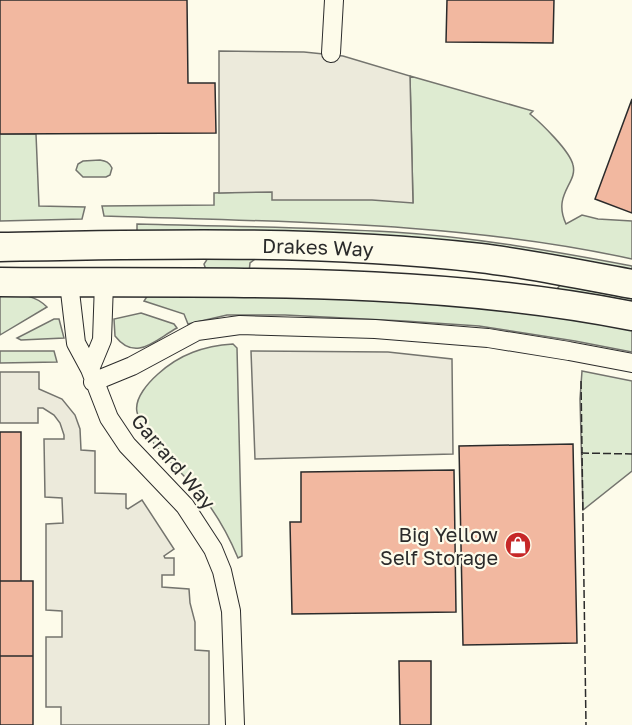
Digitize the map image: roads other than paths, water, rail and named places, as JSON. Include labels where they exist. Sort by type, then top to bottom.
[{"type":"main road","points":[[69,246],[69,283]]},
{"type":"main road","points":[[104,283],[105,246]]},
{"type":"main road","name":"Drakes Way","points":[[0,247],[266,246],[418,253],[481,258],[632,284]]},
{"type":"main road","name":"Drakes Way","points":[[0,282],[358,285],[434,289],[501,295],[632,316]]},
{"type":"street","points":[[331,53],[334,0]]},
{"type":"street","name":"Garrard Way","points":[[69,283],[76,343],[92,376],[102,405],[122,438],[185,506],[213,549],[222,570],[231,611],[235,725]]},
{"type":"street","points":[[104,283],[102,340],[92,376],[132,366],[197,331],[240,325],[375,330],[488,338],[632,363]]},
{"type":"place","name":"Big Yellow Self Storage","points":[[518,545]]}]
